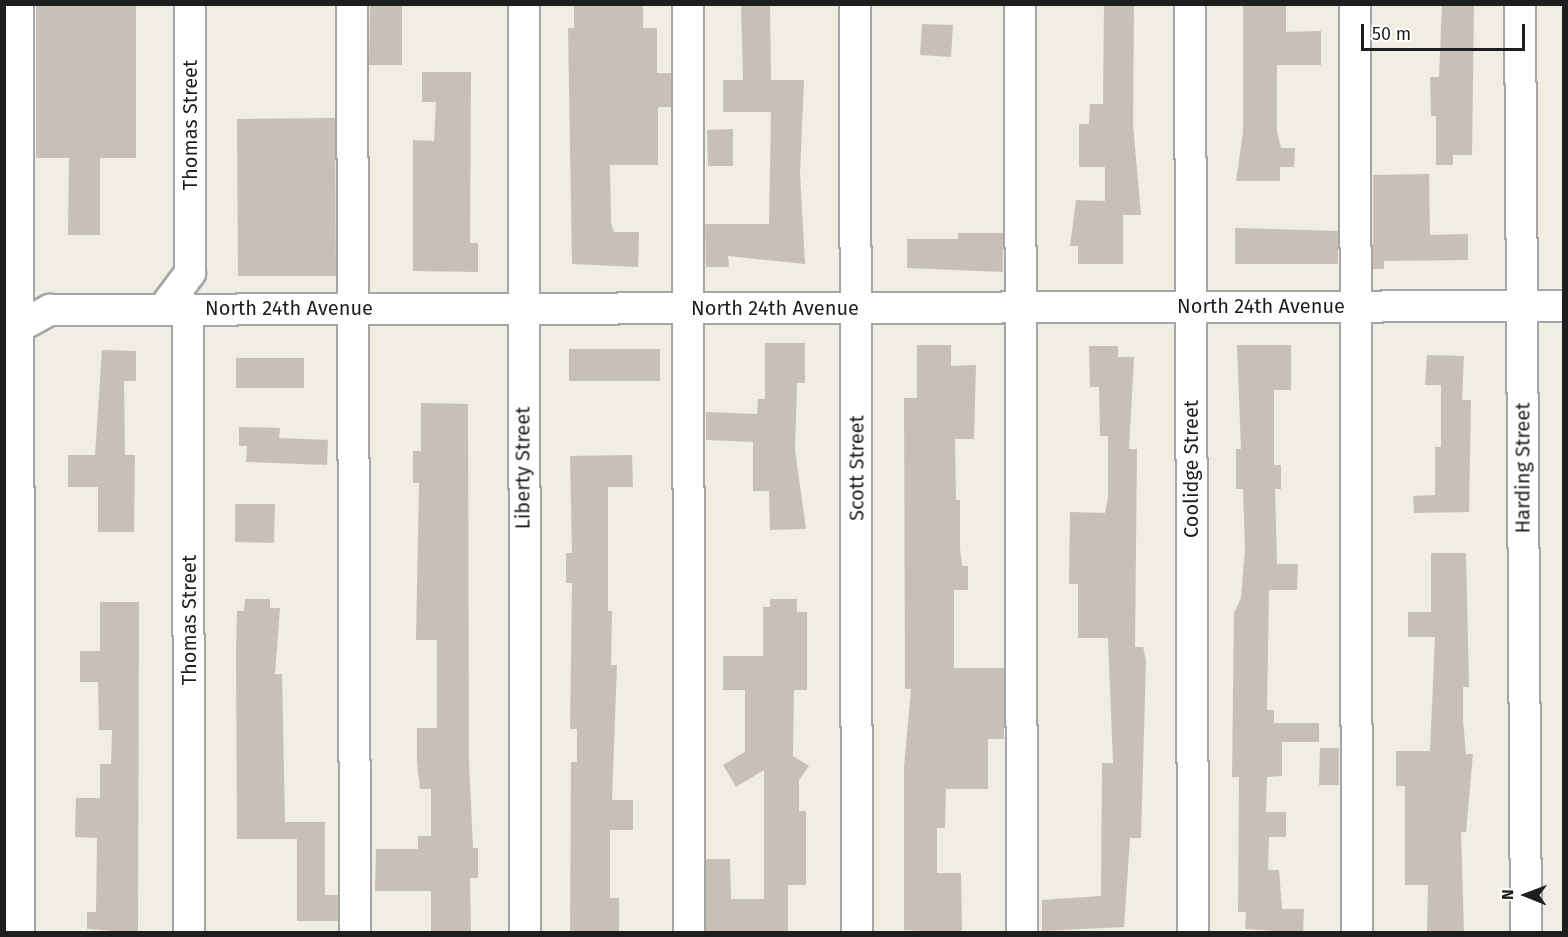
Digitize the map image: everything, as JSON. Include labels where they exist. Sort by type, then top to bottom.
[{"type":"street","points":[[18,4],[11,339],[19,933]]},
{"type":"street","name":"Thomas Street","points":[[189,933],[176,308],[190,273],[190,4]]},
{"type":"street","points":[[352,4],[355,933]]},
{"type":"street","name":"Liberty Street","points":[[524,4],[522,309],[525,933]]},
{"type":"street","points":[[688,4],[689,933]]},
{"type":"street","name":"Scott Street","points":[[855,4],[857,933]]},
{"type":"street","points":[[1020,4],[1022,933]]},
{"type":"street","name":"Coolidge Street","points":[[1190,4],[1193,933]]},
{"type":"street","points":[[1355,4],[1357,933]]},
{"type":"street","name":"Harding Street","points":[[1520,4],[1526,933]]},
{"type":"street","name":"North 24th Avenue","points":[[11,339],[50,310],[1563,306]]},
{"type":"building","points":[[36,4],[136,4],[136,158],[100,158],[100,235],[68,235],[69,158],[36,158]]},
{"type":"building","points":[[370,4],[402,4],[402,65],[369,65]]},
{"type":"building","points":[[574,4],[643,4],[643,28],[657,28],[657,73],[671,73],[671,107],[658,107],[658,165],[610,165],[611,223],[614,232],[639,232],[638,267],[572,264],[568,28],[574,28]]},
{"type":"building","points":[[741,4],[770,4],[771,80],[804,80],[800,174],[805,264],[728,256],[729,267],[706,267],[705,224],[769,224],[771,112],[723,112],[723,80],[743,80]]},
{"type":"building","points":[[1104,4],[1134,4],[1133,124],[1141,215],[1123,215],[1123,264],[1078,264],[1078,246],[1070,246],[1076,200],[1105,201],[1105,167],[1079,167],[1079,124],[1089,124],[1090,104],[1103,104]]},
{"type":"building","points":[[1243,4],[1286,4],[1286,32],[1321,31],[1321,65],[1277,65],[1277,132],[1281,148],[1295,148],[1294,167],[1280,167],[1280,181],[1236,181],[1243,132]]},
{"type":"building","points":[[1442,4],[1474,4],[1472,155],[1453,155],[1453,165],[1436,165],[1436,116],[1431,116],[1430,77],[1439,77]]},
{"type":"building","points":[[922,24],[953,25],[951,57],[920,55]]},
{"type":"building","points":[[422,72],[471,72],[470,243],[478,243],[478,272],[413,271],[413,140],[434,141],[436,102],[422,102]]},
{"type":"building","points":[[335,118],[336,276],[238,276],[237,119]]},
{"type":"building","points":[[733,129],[733,166],[708,166],[707,130]]},
{"type":"building","points":[[1429,174],[1430,235],[1468,234],[1468,260],[1384,261],[1384,269],[1373,269],[1373,175]]},
{"type":"building","points":[[1235,228],[1338,231],[1338,264],[1235,264]]},
{"type":"building","points":[[958,233],[1003,233],[1003,272],[907,268],[907,239],[958,239]]},
{"type":"building","points":[[765,343],[805,343],[805,383],[797,383],[795,450],[806,529],[770,530],[769,491],[753,491],[753,442],[706,440],[706,412],[757,414],[758,399],[765,399]]},
{"type":"building","points":[[917,345],[951,345],[951,366],[976,365],[974,439],[955,439],[956,500],[960,500],[960,548],[962,566],[968,566],[968,590],[954,590],[954,668],[1004,668],[1004,739],[988,739],[988,789],[946,789],[945,828],[937,828],[937,873],[961,873],[962,930],[956,933],[904,930],[904,767],[911,689],[905,689],[904,398],[917,398]]},
{"type":"building","points":[[1237,345],[1291,345],[1291,390],[1274,390],[1274,465],[1281,465],[1281,489],[1275,489],[1277,564],[1298,564],[1297,590],[1269,590],[1267,710],[1274,710],[1274,723],[1319,723],[1319,742],[1282,742],[1282,776],[1267,777],[1266,812],[1286,812],[1286,837],[1269,837],[1268,870],[1279,870],[1282,909],[1304,909],[1303,933],[1245,929],[1246,912],[1238,912],[1239,777],[1232,777],[1234,613],[1241,598],[1245,548],[1243,489],[1236,489],[1236,449],[1241,449]]},
{"type":"building","points":[[1089,346],[1118,346],[1118,357],[1134,357],[1129,449],[1137,449],[1135,647],[1143,647],[1146,660],[1141,838],[1130,838],[1124,927],[1042,931],[1042,900],[1101,896],[1102,763],[1113,763],[1108,638],[1078,638],[1078,584],[1069,584],[1070,512],[1105,513],[1108,498],[1108,436],[1100,436],[1099,387],[1090,387]]},
{"type":"building","points":[[569,349],[660,349],[660,381],[569,381]]},
{"type":"building","points":[[102,350],[136,351],[136,381],[124,381],[125,455],[135,455],[134,532],[98,532],[98,487],[68,487],[68,455],[95,455]]},
{"type":"building","points":[[1427,355],[1464,356],[1462,400],[1471,400],[1469,512],[1414,513],[1413,496],[1435,495],[1435,447],[1441,447],[1441,385],[1425,385]]},
{"type":"building","points":[[236,358],[304,358],[304,388],[236,388]]},
{"type":"building","points":[[421,403],[468,404],[469,762],[473,848],[478,848],[478,878],[470,878],[471,933],[431,933],[431,891],[375,891],[376,849],[418,849],[418,836],[431,836],[431,789],[420,789],[417,763],[417,728],[437,728],[437,640],[416,640],[419,483],[413,483],[413,451],[421,451]]},
{"type":"building","points":[[239,427],[280,428],[279,438],[328,440],[327,465],[246,462],[247,446],[239,446]]},
{"type":"building","points":[[632,455],[633,487],[608,487],[608,611],[612,611],[611,665],[617,665],[612,800],[633,800],[633,830],[610,830],[610,898],[619,898],[619,933],[570,933],[571,762],[577,762],[577,729],[570,729],[572,583],[566,583],[566,553],[572,553],[570,456]]},
{"type":"building","points":[[235,504],[275,504],[274,543],[235,542]]},
{"type":"building","points":[[1431,553],[1466,553],[1469,687],[1463,687],[1463,720],[1466,754],[1473,754],[1466,832],[1461,832],[1464,933],[1427,933],[1428,885],[1405,885],[1405,786],[1396,786],[1396,751],[1430,751],[1435,637],[1408,637],[1408,612],[1431,612]]},
{"type":"building","points":[[245,599],[270,599],[270,608],[280,608],[275,674],[282,674],[285,822],[325,822],[325,895],[338,895],[338,921],[297,921],[297,839],[237,839],[237,611],[244,611]]},
{"type":"building","points":[[770,599],[797,599],[797,612],[807,612],[807,690],[794,690],[793,756],[809,766],[799,780],[799,811],[806,811],[806,885],[788,885],[788,933],[706,931],[706,859],[730,859],[731,899],[764,899],[764,770],[736,787],[723,765],[745,752],[745,690],[723,690],[723,656],[763,656],[763,607],[770,607]]},
{"type":"building","points":[[100,602],[139,602],[138,933],[87,929],[87,912],[96,912],[97,838],[75,837],[76,798],[100,798],[100,764],[111,764],[112,730],[99,730],[98,682],[80,682],[80,651],[100,651]]},
{"type":"building","points":[[1320,748],[1339,748],[1339,785],[1319,785]]}]
